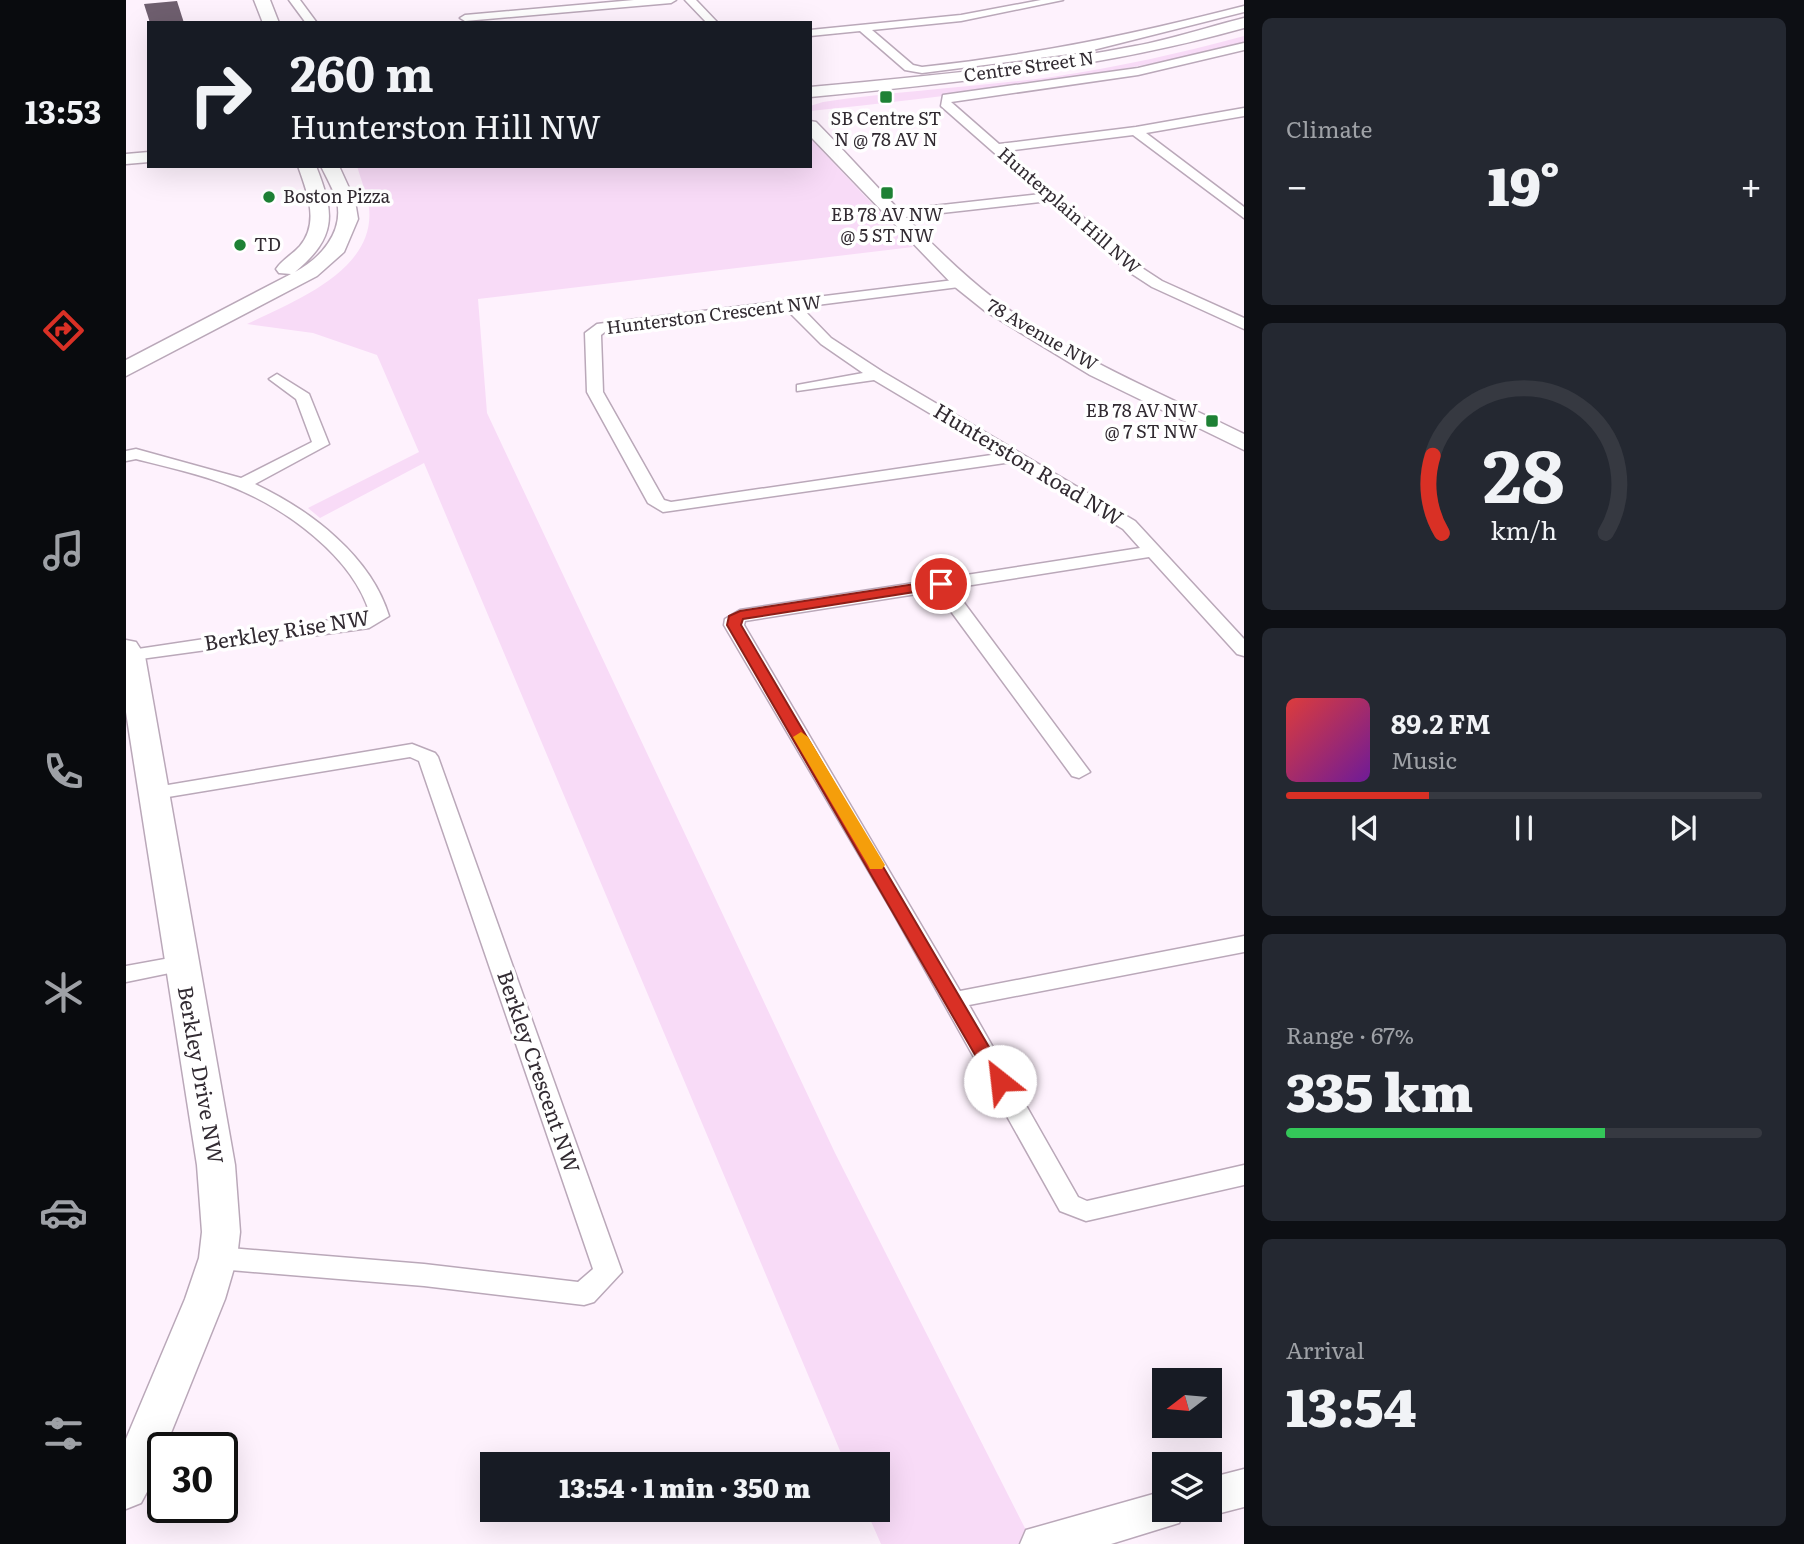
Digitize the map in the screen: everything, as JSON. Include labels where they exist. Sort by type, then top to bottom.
[{"type":"main road","points":[[262,0],[270,21]]},
{"type":"main road","name":"Centre Street N","points":[[812,92],[1075,62],[1182,40],[1244,23]]},
{"type":"main road","name":"Centre Street N","points":[[812,100],[1047,75],[1156,55],[1244,33]]},
{"type":"main road","name":"78 Avenue NW","points":[[812,127],[962,283],[988,305],[1078,358],[1244,443]]},
{"type":"main road","points":[[126,159],[147,157]]},
{"type":"main road","points":[[126,166],[147,164]]},
{"type":"main road","points":[[126,352],[268,281],[307,251],[316,236],[322,213],[308,168]]},
{"type":"main road","points":[[126,369],[310,272],[337,248],[348,219],[346,201],[331,168]]},
{"type":"main road","name":"Berkley Drive NW","points":[[126,1490],[205,1299],[218,1258],[220,1232],[216,1165],[181,964],[156,793],[128,652]]},
{"type":"main road","points":[[1222,1494],[1244,1488]]},
{"type":"main road","points":[[1042,1544],[1152,1513]]},
{"type":"street","points":[[293,0],[310,21]]},
{"type":"street","points":[[465,18],[554,5],[671,0]]},
{"type":"street","points":[[690,0],[711,21]]},
{"type":"street","points":[[984,0],[999,12]]},
{"type":"street","points":[[812,33],[999,12],[1058,0]]},
{"type":"street","points":[[554,5],[567,21]]},
{"type":"street","points":[[863,28],[909,68],[922,70],[1094,47],[1175,30],[1244,9]]},
{"type":"street","name":"Hunterplain Hill NW","points":[[1244,46],[1110,76],[945,100],[1050,197],[1134,269],[1157,284],[1244,324]]},
{"type":"street","points":[[996,148],[1136,131],[1244,111]]},
{"type":"street","points":[[1136,131],[1244,215]]},
{"type":"street","points":[[897,214],[1050,197]]},
{"type":"street","name":"Hunterston Crescent NW","points":[[962,283],[602,327],[593,333],[595,392],[660,506],[669,508],[1014,457]]},
{"type":"street","name":"Hunterston Road NW","points":[[791,305],[826,341],[877,375],[1129,526],[1241,643]]},
{"type":"street","points":[[803,388],[877,375]]},
{"type":"street","points":[[242,484],[321,444],[303,397],[277,379]]},
{"type":"street","name":"Berkley Rise NW","points":[[126,456],[136,454],[242,484],[300,517],[351,562],[379,607],[380,616],[369,622],[128,652]]},
{"type":"street","points":[[1153,551],[740,616],[734,619],[734,625],[954,1000],[1069,1204],[1086,1211],[1244,1175]]},
{"type":"street","points":[[941,584],[1079,772]]},
{"type":"street","name":"Berkley Crescent NW","points":[[156,793],[412,750],[429,757],[608,1272],[584,1294],[424,1275],[218,1258]]},
{"type":"street","points":[[954,1000],[1244,944]]},
{"type":"street","points":[[126,974],[181,964]]},
{"type":"shaded area","points":[[1244,36],[1244,43],[1082,76],[812,111],[812,105],[823,102],[1077,73]]},
{"type":"shaded area","points":[[812,140],[913,247],[478,299],[487,413],[835,1153],[1033,1544],[881,1544],[871,1522],[890,1522],[890,1452],[841,1452],[424,463],[320,518],[308,508],[419,452],[377,355],[313,333],[247,324],[307,294],[345,267],[359,250],[368,230],[369,208],[358,168],[812,168]]},
{"type":"building","points":[[177,1],[183,21],[149,21],[144,4]]},
{"type":"slow traffic","points":[[801,737],[876,865]]},
{"type":"place","name":"SB Centre ST N @ 78 AV N","points":[[886,97]]},
{"type":"place","name":"EB 78 AV NW @ 5 ST NW","points":[[887,193]]},
{"type":"place","name":"Boston Pizza","points":[[269,197]]},
{"type":"place","name":"TD","points":[[240,245]]},
{"type":"place","name":"EB 78 AV NW @ 7 ST NW","points":[[1212,421]]},
{"type":"route","points":[[941,584],[740,616],[734,619],[734,625],[1000,1081]]}]
